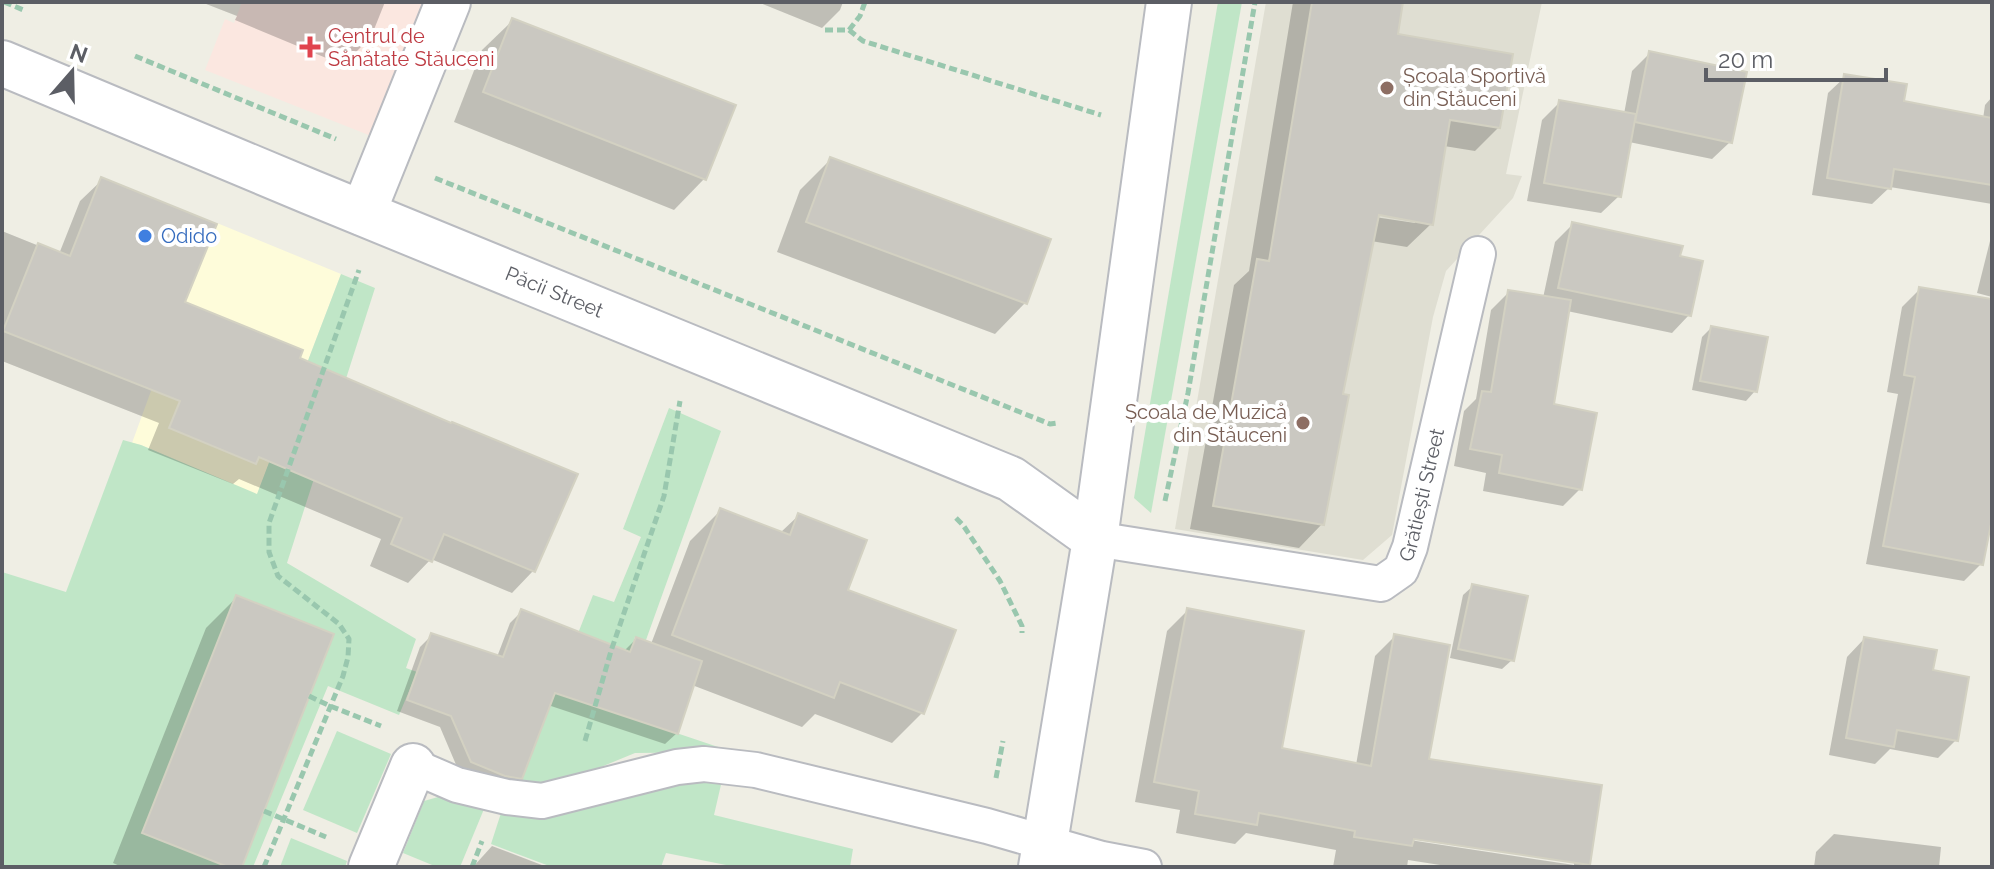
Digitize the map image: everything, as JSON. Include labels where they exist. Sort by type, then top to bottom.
[{"type":"street","points":[[363,213],[448,2]]},
{"type":"street","points":[[1043,854],[1095,539],[1169,2]]},
{"type":"street","name":"Păcii Street","points":[[2,63],[1011,479],[1095,539]]},
{"type":"street","points":[[373,863],[413,766]]},
{"type":"lane","name":"Grătiești Street","points":[[1095,539],[1381,584],[1401,570],[1410,547],[1478,254]]},
{"type":"lane","points":[[413,766],[457,785],[507,797],[542,801],[677,767],[704,764],[756,770],[987,826],[1043,854],[1102,859],[1144,867]]},
{"type":"path","points":[[4,2],[33,14]]},
{"type":"path","points":[[849,30],[860,16],[865,2]]},
{"type":"path","points":[[1150,547],[1163,510],[1188,393],[1255,2]]},
{"type":"path","points":[[825,30],[849,30],[863,41],[1152,131]]},
{"type":"path","points":[[132,55],[1050,424],[1066,423]]},
{"type":"path","points":[[264,867],[348,657],[349,639],[339,624],[278,576],[269,552],[269,523],[359,269]]},
{"type":"path","points":[[569,796],[611,651],[664,496],[681,399]]},
{"type":"path","points":[[952,514],[963,525],[1000,581],[1022,626],[1022,638]]},
{"type":"path","points":[[309,696],[330,706]]},
{"type":"path","points":[[987,826],[1004,739]]},
{"type":"path","points":[[264,811],[373,863]]},
{"type":"shaded area","name":"Centrul de Sănătate Stăuceni","points":[[242,2],[424,2],[371,136],[205,70],[225,19],[234,23]]},
{"type":"shaded area","points":[[1266,2],[1542,2],[1506,174],[1522,176],[1513,198],[1446,271],[1433,317],[1392,535],[1363,560],[1175,529]]},
{"type":"shaded area","points":[[217,223],[341,274],[257,495],[132,443]]},
{"type":"green space","points":[[1218,2],[1242,2],[1151,513],[1134,498]]},
{"type":"green space","points":[[341,274],[375,288],[287,563],[416,639],[406,668],[417,672],[399,715],[328,686],[253,867],[2,867],[2,572],[66,592],[123,440],[257,494]]},
{"type":"green space","points":[[669,408],[721,431],[646,640],[635,637],[611,711],[733,752],[635,753],[545,790],[520,782],[593,595],[614,602],[641,537],[623,529]]},
{"type":"green space","points":[[337,731],[391,754],[357,833],[303,810]]},
{"type":"green space","points":[[685,775],[723,776],[714,815],[853,849],[850,867],[736,867],[666,853],[661,867],[552,867],[491,844],[501,813],[555,815]]},
{"type":"green space","points":[[445,795],[484,809],[460,867],[437,867],[403,853],[424,801]]},
{"type":"green space","points":[[291,838],[347,861],[345,867],[280,867]]},
{"type":"building","points":[[1312,2],[1403,2],[1398,34],[1513,54],[1500,128],[1450,120],[1433,225],[1379,215],[1343,394],[1349,395],[1324,525],[1213,506],[1257,259],[1269,261]]},
{"type":"building","points":[[512,18],[736,105],[706,180],[483,92]]},
{"type":"building","points":[[1649,51],[1747,72],[1732,143],[1635,122]]},
{"type":"building","points":[[1844,74],[1907,84],[1904,101],[1992,118],[1992,185],[1894,169],[1891,189],[1827,178]]},
{"type":"building","points":[[1559,100],[1636,114],[1621,197],[1544,183]]},
{"type":"building","points":[[830,157],[1051,239],[1027,304],[806,222]]},
{"type":"building","points":[[101,177],[217,224],[185,302],[303,350],[300,358],[578,474],[535,572],[444,534],[432,562],[391,544],[402,518],[259,457],[256,464],[169,428],[180,401],[3,331],[38,243],[70,256]]},
{"type":"building","points":[[1572,222],[1683,246],[1680,256],[1703,261],[1691,316],[1558,288]]},
{"type":"building","points":[[1919,287],[1992,299],[1992,519],[1983,565],[1883,546],[1915,377],[1904,375]]},
{"type":"building","points":[[1508,290],[1571,300],[1554,404],[1597,413],[1582,490],[1499,473],[1502,455],[1470,449],[1482,391],[1491,392]]},
{"type":"building","points":[[1711,326],[1768,337],[1757,392],[1700,381]]},
{"type":"building","points":[[720,508],[790,535],[798,513],[867,540],[848,590],[956,630],[924,714],[840,682],[834,698],[672,635]]},
{"type":"building","points":[[1472,584],[1528,596],[1514,661],[1458,649]]},
{"type":"building","points":[[236,595],[334,634],[242,867],[228,867],[142,833]]},
{"type":"building","points":[[1187,608],[1304,631],[1282,748],[1371,766],[1394,634],[1450,645],[1429,759],[1602,785],[1590,865],[1414,839],[1412,846],[1354,837],[1355,831],[1259,813],[1257,825],[1195,814],[1199,791],[1154,782]]},
{"type":"building","points":[[521,609],[630,652],[636,637],[702,661],[678,734],[555,693],[522,779],[505,776],[471,762],[451,716],[407,700],[431,633],[503,657]]},
{"type":"building","points":[[1864,637],[1937,650],[1933,670],[1969,677],[1958,741],[1897,730],[1894,747],[1846,738]]},
{"type":"place","name":"Centrul de Sănătate Stăuceni","points":[[310,47]]},
{"type":"place","name":"Școala Sportivă din Stăuceni","points":[[1387,88]]},
{"type":"place","name":"Odido","points":[[145,236]]},
{"type":"place","name":"Școala de Muzică din Stăuceni","points":[[1303,423]]}]
